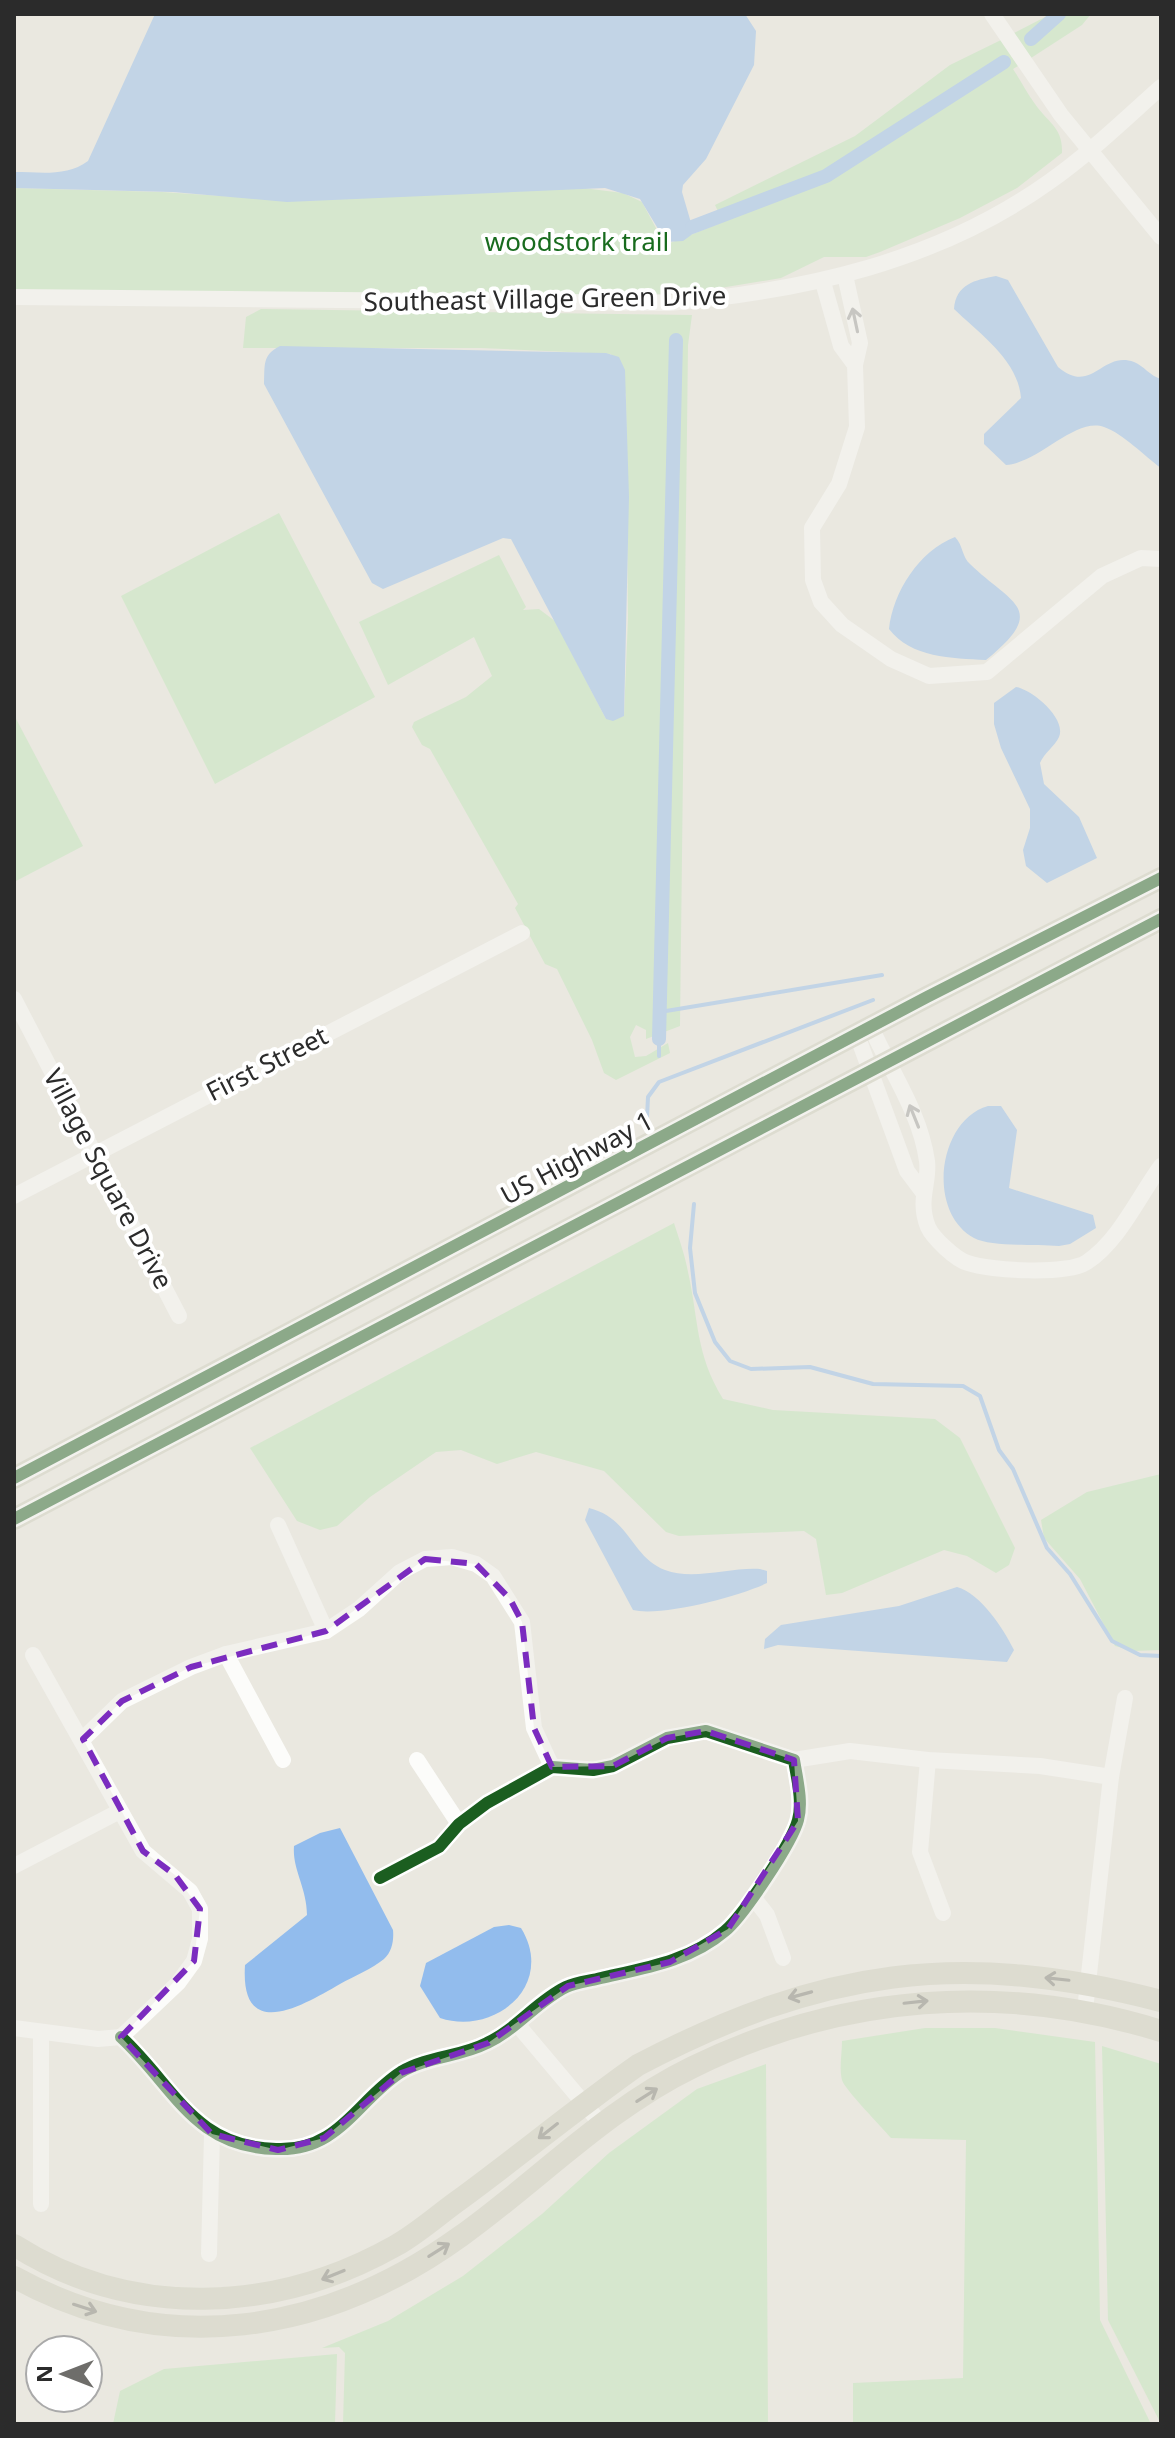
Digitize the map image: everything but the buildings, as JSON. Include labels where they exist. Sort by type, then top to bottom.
[{"type":"main road","name":"US Highway 1","points":[[14,1478],[1161,878]]},
{"type":"main road","points":[[14,1519],[1161,919]]},
{"type":"main road","points":[[186,1427],[212,1393],[218,1370]]},
{"type":"main road","points":[[14,2245],[83,2278],[154,2296],[215,2301],[290,2290],[331,2277],[396,2246],[583,2103],[638,2065],[681,2042],[784,2000],[829,1988],[952,1971],[1090,1983],[1161,2001]]},
{"type":"main road","points":[[14,2277],[68,2302],[149,2324],[203,2328],[292,2318],[337,2304],[386,2283],[460,2237],[602,2125],[690,2068],[785,2028],[829,2016],[945,1999],[996,2000],[1085,2010],[1161,2031]]},
{"type":"street","points":[[992,14],[1061,115],[1161,237]]},
{"type":"street","name":"Southeast Village Green Drive","points":[[14,297],[669,303],[757,295],[823,282],[957,236],[1048,183],[1161,87]]},
{"type":"street","points":[[845,275],[860,343],[855,365],[857,427],[839,484],[812,528],[813,580],[821,602],[831,614],[875,650],[929,676],[987,672],[1102,576],[1141,558],[1161,559]]},
{"type":"street","points":[[823,282],[841,346],[855,365]]},
{"type":"street","name":"First Street","points":[[14,1196],[522,933]]},
{"type":"street","name":"Village Square Drive","points":[[14,999],[179,1316]]},
{"type":"street","points":[[864,1031],[879,1066],[907,1171],[922,1191]]},
{"type":"street","points":[[879,1066],[917,1117],[927,1165],[922,1191],[929,1228],[966,1263],[1032,1270],[1076,1268],[1102,1249],[1161,1166]]},
{"type":"street","points":[[278,1525],[326,1631]]},
{"type":"street","points":[[83,1739],[122,1701],[191,1667],[226,1654],[326,1631],[359,1609],[400,1572],[425,1559],[452,1557],[476,1564],[493,1576],[522,1622],[532,1717],[552,1767]]},
{"type":"street","points":[[226,1654],[283,1760]]},
{"type":"street","points":[[14,2028],[98,2039],[121,2037],[178,1983],[194,1961],[200,1939],[200,1909],[190,1891],[175,1875],[143,1851],[118,1812],[83,1739],[65,1716],[33,1655]]},
{"type":"street","points":[[1085,2010],[1111,1777],[1125,1698]]},
{"type":"street","points":[[380,1878],[439,1847],[459,1824],[487,1803],[552,1767],[593,1770],[613,1766],[667,1738],[706,1731],[721,1733],[794,1760],[850,1751],[928,1760],[1040,1766],[1111,1777]]},
{"type":"street","points":[[417,1760],[459,1824]]},
{"type":"street","points":[[121,2037],[147,2061],[185,2109],[212,2134],[246,2146],[278,2150],[303,2146],[347,2125],[401,2073],[423,2062],[488,2043],[568,1986],[670,1962],[697,1950],[728,1929],[753,1897],[798,1821],[800,1796],[794,1760]]},
{"type":"street","points":[[928,1760],[920,1852],[943,1913]]},
{"type":"street","points":[[14,1866],[118,1812]]},
{"type":"street","points":[[753,1897],[772,1924],[783,1958]]},
{"type":"street","points":[[517,2024],[602,2125]]},
{"type":"street","points":[[41,2032],[41,2204]]},
{"type":"street","points":[[209,2254],[212,2134]]},
{"type":"highlighted area","points":[[425,1559],[476,1564],[510,1599],[522,1622],[534,1728],[552,1767],[613,1766],[667,1738],[706,1731],[794,1760],[798,1821],[728,1929],[670,1962],[568,1986],[488,2043],[401,2073],[324,2138],[278,2150],[212,2134],[121,2037],[194,1961],[200,1909],[175,1875],[143,1851],[83,1739],[122,1701],[191,1667],[326,1631]]},
{"type":"green space","points":[[1051,14],[1091,14],[1082,25],[1031,58],[1014,33]]},
{"type":"green space","name":"woodstork trail","points":[[1001,40],[1018,66],[1013,69],[1057,131],[1062,153],[1017,188],[960,218],[866,257],[824,257],[781,278],[690,293],[591,296],[14,291],[14,188],[162,192],[300,201],[575,187],[623,193],[642,202],[665,245],[723,222],[715,205],[855,136],[950,65]]},
{"type":"green space","points":[[261,309],[692,315],[688,345],[680,1026],[646,1039],[646,1030],[636,1025],[630,1037],[635,1057],[646,1056],[668,1043],[670,1053],[616,1080],[604,1073],[592,1040],[557,969],[545,964],[515,908],[518,904],[430,749],[422,745],[412,727],[414,722],[466,697],[492,676],[474,637],[388,685],[359,622],[499,555],[526,607],[523,610],[539,609],[555,621],[606,719],[624,716],[628,618],[626,395],[611,354],[481,348],[243,348],[246,317]]},
{"type":"green space","points":[[279,513],[375,697],[215,784],[121,596]]},
{"type":"green space","points":[[14,715],[83,846],[14,882]]},
{"type":"green space","points":[[674,1223],[687,1266],[707,1367],[723,1399],[773,1410],[935,1419],[960,1438],[1015,1548],[1009,1565],[996,1573],[967,1556],[944,1550],[842,1593],[826,1595],[816,1539],[804,1531],[679,1536],[666,1532],[604,1471],[536,1452],[497,1464],[461,1450],[436,1452],[370,1497],[337,1526],[320,1530],[297,1521],[250,1448]]},
{"type":"green space","points":[[1161,1474],[1161,1650],[1134,1651],[1115,1646],[1080,1579],[1044,1538],[1041,1520],[1087,1492]]},
{"type":"green space","points":[[925,2028],[995,2028],[1095,2042],[1100,2320],[1151,2424],[853,2424],[853,2383],[963,2378],[966,2140],[891,2138],[850,2092],[841,2075],[842,2041]]},
{"type":"green space","points":[[1102,2046],[1161,2064],[1161,2424],[1108,2320]]},
{"type":"green space","points":[[766,2064],[768,2424],[343,2424],[345,2353],[339,2347],[322,2348],[388,2321],[463,2276],[542,2214],[609,2153],[697,2089]]},
{"type":"green space","points":[[337,2354],[335,2424],[113,2424],[120,2391],[164,2369]]},
{"type":"water","points":[[155,14],[745,14],[756,31],[754,65],[706,159],[683,185],[682,192],[694,233],[683,241],[666,242],[640,199],[605,188],[287,202],[173,192],[14,188],[14,172],[62,172],[88,161]]},
{"type":"water","points":[[996,276],[1008,280],[1058,367],[1070,375],[1089,375],[1123,360],[1138,364],[1161,379],[1161,468],[1104,427],[1081,428],[1031,457],[1006,465],[984,444],[984,434],[1021,398],[1018,384],[996,349],[954,309],[958,294],[968,285]]},
{"type":"water","points":[[280,346],[606,353],[619,357],[625,370],[629,497],[624,716],[613,721],[606,719],[511,539],[503,538],[383,589],[372,583],[264,384],[267,357]]},
{"type":"water","points":[[955,537],[967,561],[1010,598],[1020,617],[1016,629],[1005,643],[986,660],[946,657],[920,651],[898,639],[889,629],[896,601],[910,574],[930,552]]},
{"type":"water","points":[[1016,687],[1038,699],[1058,721],[1059,737],[1040,763],[1044,784],[1079,817],[1097,858],[1047,883],[1026,866],[1023,850],[1030,828],[1030,809],[1001,748],[994,724],[994,703]]},
{"type":"water","points":[[988,1106],[1001,1106],[1017,1130],[1009,1188],[1093,1215],[1096,1228],[1070,1244],[1059,1246],[982,1241],[959,1225],[949,1208],[944,1188],[944,1168],[949,1147],[958,1129],[971,1115]]},
{"type":"water","points":[[589,1508],[613,1520],[645,1556],[665,1570],[700,1574],[760,1569],[767,1571],[767,1583],[700,1604],[662,1611],[633,1610],[585,1520]]},
{"type":"water","points":[[957,1587],[983,1604],[997,1622],[1014,1650],[1007,1662],[778,1645],[764,1649],[765,1639],[781,1625],[899,1606]]},
{"type":"water","points":[[340,1828],[393,1930],[391,1949],[374,1966],[308,2001],[276,2012],[263,2011],[252,2004],[246,1989],[245,1965],[307,1915],[294,1846],[320,1833]]},
{"type":"water","points":[[509,1925],[521,1928],[530,1949],[531,1969],[525,1986],[514,2001],[481,2020],[461,2022],[440,2018],[420,1986],[426,1963],[494,1927]]},
{"type":"waterway","points":[[1031,39],[1059,14]]},
{"type":"waterway","points":[[692,227],[826,176],[1004,62]]},
{"type":"waterway","points":[[659,1039],[676,340]]},
{"type":"waterway","points":[[660,1012],[882,975]]},
{"type":"waterway","points":[[647,1118],[648,1097],[659,1082],[873,1000]]},
{"type":"waterway","points":[[659,1039],[659,1056]]},
{"type":"waterway","points":[[694,1204],[690,1248],[695,1293],[715,1342],[730,1361],[751,1369],[810,1367],[873,1384],[963,1386],[980,1396],[999,1450],[1013,1469],[1047,1548],[1070,1574],[1112,1641],[1140,1655],[1161,1656]]},
{"type":"cycle path","points":[[14,1478],[927,997],[1161,878]]},
{"type":"cycle path","points":[[14,1519],[1161,919]]},
{"type":"cycle path","points":[[121,2037],[188,2111],[224,2138],[248,2146],[276,2149],[298,2148],[316,2142],[346,2122],[401,2072],[487,2043],[566,1987],[666,1962],[697,1950],[725,1931],[754,1895],[794,1831],[800,1806],[794,1760],[706,1731],[667,1738],[613,1766],[593,1770],[552,1767],[487,1803],[459,1824],[439,1847],[380,1878]]}]
